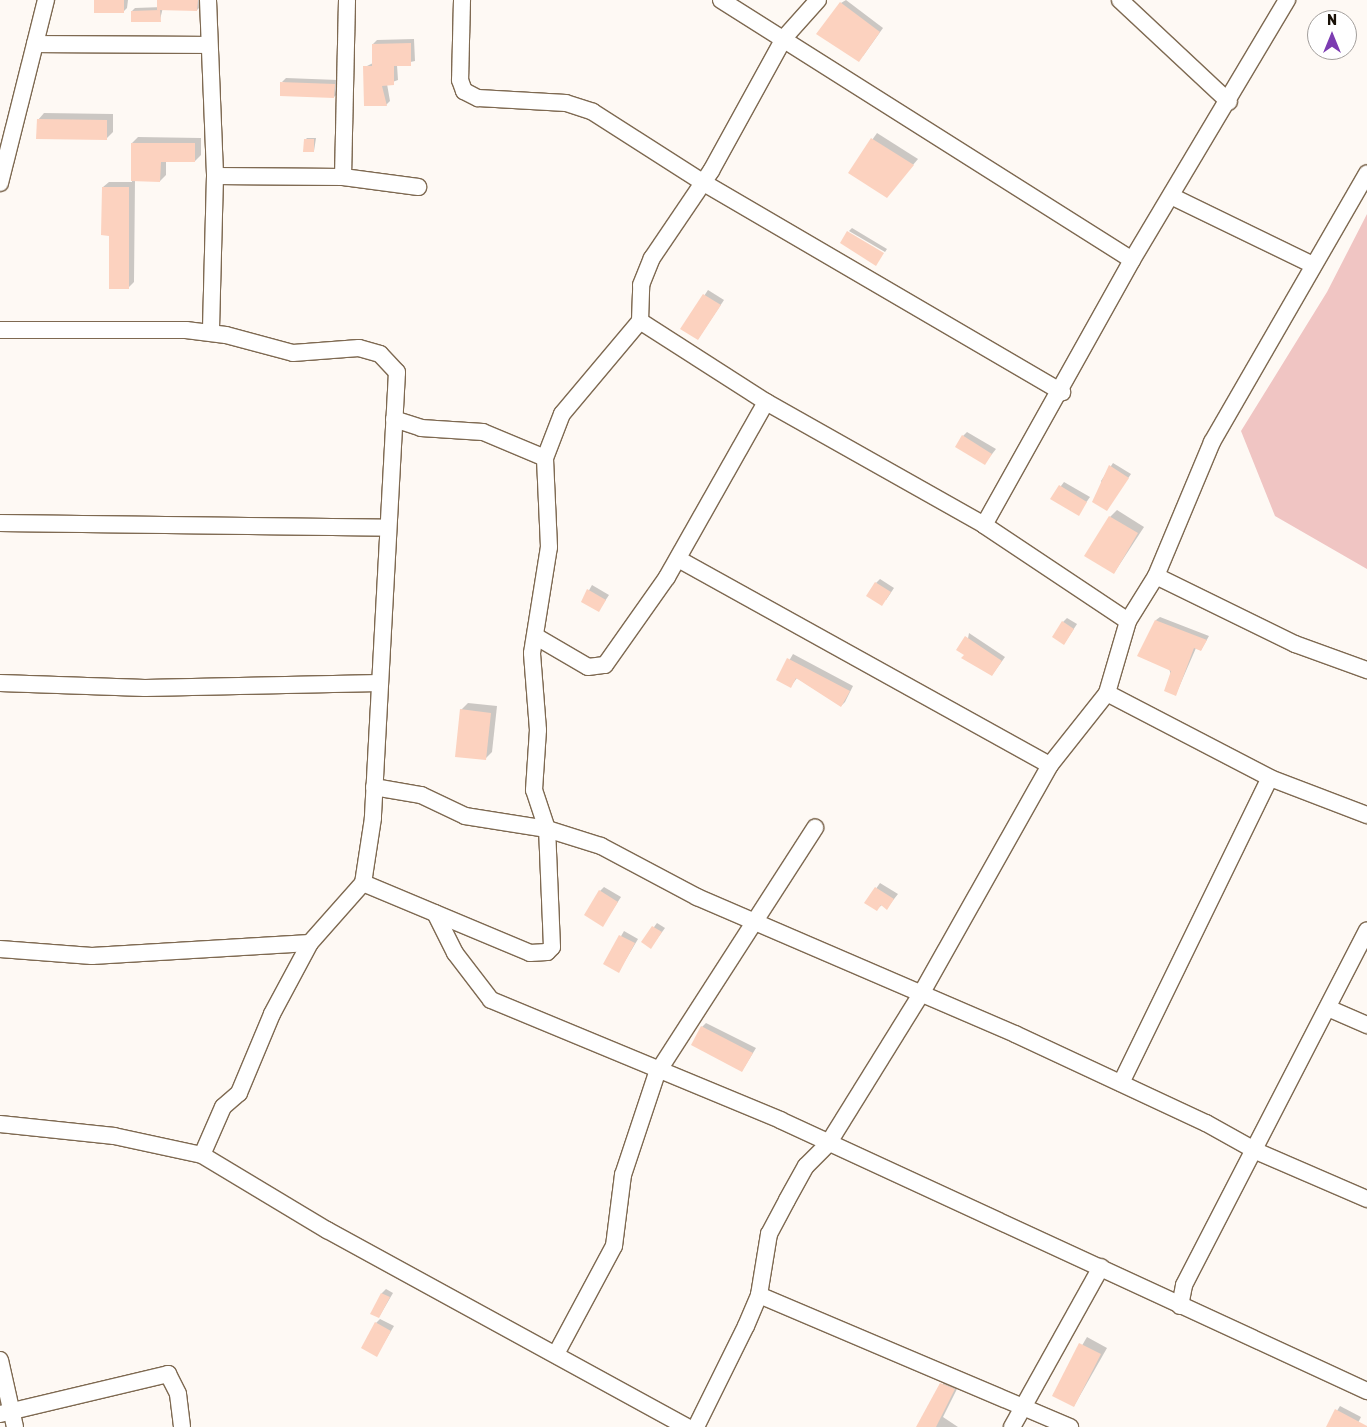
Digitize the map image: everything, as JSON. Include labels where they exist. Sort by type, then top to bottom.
[{"type":"street","points":[[0,178],[46,0]]},
{"type":"street","points":[[208,0],[214,176],[211,332]]},
{"type":"street","points":[[343,177],[347,0]]},
{"type":"street","points":[[462,0],[460,80],[464,91],[478,98],[580,105],[704,183],[1062,392]]},
{"type":"street","points":[[721,0],[784,38],[1132,260]]},
{"type":"street","points":[[363,883],[530,953],[547,952],[552,946],[547,829],[534,790],[538,730],[532,653],[548,554],[545,458],[562,414],[640,321],[640,285],[652,258],[704,183],[784,38],[818,0]]},
{"type":"street","points":[[1120,0],[1229,102]]},
{"type":"street","points":[[984,525],[1062,392],[1132,260],[1173,197],[1287,0]]},
{"type":"street","points":[[35,44],[209,44]]},
{"type":"street","points":[[696,1427],[758,1295],[770,1234],[806,1166],[828,1144],[921,994],[1050,765],[1107,693],[1128,621],[1156,576],[1212,442],[1367,173]]},
{"type":"street","points":[[214,176],[343,177],[418,187]]},
{"type":"street","points":[[1173,197],[1313,265]]},
{"type":"street","points":[[640,321],[766,402],[984,525],[1128,621]]},
{"type":"street","points":[[0,330],[211,332],[293,353],[359,348],[380,354],[397,372],[386,528],[374,787],[363,883],[310,943],[272,1014],[239,1093],[223,1107],[202,1155]]},
{"type":"street","points":[[535,636],[588,667],[605,665],[639,622],[678,560],[766,402]]},
{"type":"street","points":[[394,419],[420,428],[483,432],[545,458]]},
{"type":"street","points":[[0,523],[386,528]]},
{"type":"street","points":[[678,560],[1050,765]]},
{"type":"street","points":[[1156,576],[1295,644],[1367,670]]},
{"type":"street","points":[[0,683],[145,688],[380,684]]},
{"type":"street","points":[[1107,693],[1270,778],[1367,815]]},
{"type":"street","points":[[1121,1083],[1270,778]]},
{"type":"street","points":[[374,787],[421,795],[465,816],[547,829],[601,846],[697,897],[758,921],[1121,1083],[1256,1151],[1367,1199]]},
{"type":"street","points":[[556,1354],[614,1246],[623,1175],[657,1073],[758,921],[815,828]]},
{"type":"street","points":[[434,913],[455,954],[491,1000],[657,1073],[780,1120],[828,1144],[1101,1267],[1180,1306],[1367,1390]]},
{"type":"street","points":[[1180,1306],[1184,1285],[1256,1151],[1322,1012],[1328,1008],[1367,930]]},
{"type":"street","points":[[0,948],[92,956],[310,943]]},
{"type":"street","points":[[1328,1008],[1367,1025]]},
{"type":"street","points":[[0,1124],[114,1136],[202,1155],[327,1230],[687,1427]]},
{"type":"street","points":[[1012,1427],[1101,1267]]},
{"type":"street","points":[[758,1295],[1070,1427]]},
{"type":"street","points":[[0,1360],[9,1417],[168,1374],[178,1394],[182,1427]]},
{"type":"shaded area","points":[[1367,214],[1367,569],[1275,516],[1241,431],[1327,292]]},
{"type":"building","points":[[94,0],[124,0],[124,13],[94,13]]},
{"type":"building","points":[[157,0],[198,0],[197,11],[157,10]]},
{"type":"building","points":[[840,2],[880,32],[859,62],[816,34]]},
{"type":"building","points":[[160,10],[161,22],[131,22],[131,11]]},
{"type":"building","points":[[411,43],[411,66],[394,66],[394,85],[382,86],[387,106],[364,106],[363,66],[372,66],[372,44]]},
{"type":"building","points":[[280,82],[335,84],[334,98],[280,96]]},
{"type":"building","points":[[37,119],[107,120],[107,140],[36,139]]},
{"type":"building","points":[[871,138],[914,165],[887,198],[848,173]]},
{"type":"building","points":[[304,139],[314,139],[314,152],[303,152]]},
{"type":"building","points":[[131,143],[195,143],[195,162],[161,162],[160,182],[131,181]]},
{"type":"building","points":[[102,187],[129,187],[129,289],[109,289],[109,236],[101,235]]},
{"type":"building","points":[[847,231],[884,253],[876,266],[840,243]]},
{"type":"building","points":[[703,294],[721,305],[698,340],[680,329]]},
{"type":"building","points":[[962,435],[992,454],[985,465],[955,447]]},
{"type":"building","points":[[1109,465],[1129,478],[1107,511],[1092,502]]},
{"type":"building","points":[[1059,485],[1087,502],[1079,516],[1050,499]]},
{"type":"building","points":[[1109,516],[1138,533],[1114,574],[1084,556]]},
{"type":"building","points":[[875,582],[891,592],[882,606],[866,596]]},
{"type":"building","points":[[587,589],[606,600],[599,612],[581,602]]},
{"type":"building","points":[[1155,620],[1207,640],[1201,651],[1194,648],[1176,696],[1164,691],[1171,671],[1137,656]]},
{"type":"building","points":[[1062,621],[1074,629],[1064,645],[1052,637]]},
{"type":"building","points":[[965,636],[1002,661],[992,676],[961,658],[964,655],[956,650]]},
{"type":"building","points":[[787,658],[850,691],[841,707],[796,678],[791,688],[776,680]]},
{"type":"building","points":[[460,709],[491,713],[486,760],[455,757]]},
{"type":"building","points":[[875,887],[894,899],[887,910],[881,905],[877,911],[864,903]]},
{"type":"building","points":[[599,890],[618,902],[603,927],[584,915]]},
{"type":"building","points":[[652,926],[662,932],[651,949],[641,942]]},
{"type":"building","points":[[619,935],[635,943],[619,973],[603,964]]},
{"type":"building","points":[[701,1026],[753,1053],[742,1072],[691,1045]]},
{"type":"building","points":[[381,1293],[390,1297],[379,1318],[370,1314]]},
{"type":"building","points":[[375,1322],[391,1331],[377,1357],[361,1348]]},
{"type":"building","points":[[1079,1343],[1101,1354],[1074,1407],[1052,1396]]},
{"type":"building","points":[[940,1383],[955,1389],[936,1427],[916,1427]]},
{"type":"building","points":[[1335,1409],[1367,1426],[1367,1427],[1326,1427]]}]
